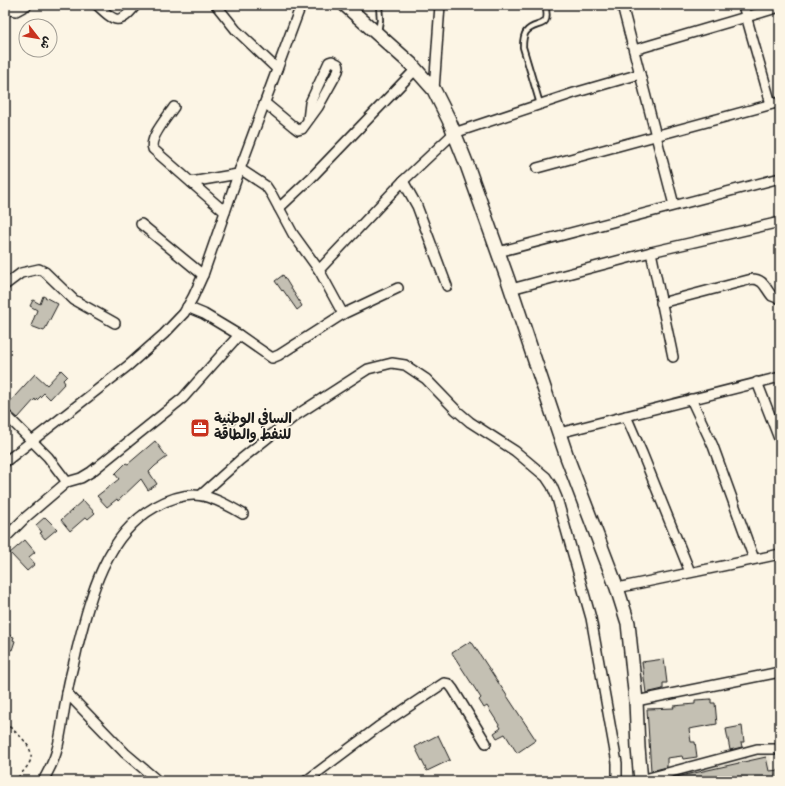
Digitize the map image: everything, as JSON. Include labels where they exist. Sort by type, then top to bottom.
[{"type":"main road","points":[[345,5],[416,69],[434,90],[467,165],[511,289],[559,433],[617,588],[628,623],[636,701],[641,780]]},
{"type":"street","points":[[5,9],[16,11],[27,5]]},
{"type":"street","points":[[97,5],[110,18],[116,20],[127,15],[136,5]]},
{"type":"street","points":[[216,5],[236,30],[277,69]]},
{"type":"street","points":[[5,462],[129,365],[164,334],[184,313],[203,274],[239,171],[301,5]]},
{"type":"street","points":[[434,90],[440,5]]},
{"type":"street","points":[[622,5],[674,205]]},
{"type":"street","points":[[537,168],[775,103],[746,16],[744,5]]},
{"type":"street","points":[[634,50],[780,7]]},
{"type":"street","points":[[265,103],[298,130],[302,129],[318,107],[338,71],[339,67],[335,62],[328,62],[310,103],[308,120]]},
{"type":"street","points":[[279,208],[311,178],[416,69]]},
{"type":"street","points":[[319,270],[403,180],[454,133],[574,93],[640,74]]},
{"type":"street","points":[[174,107],[152,139],[151,146],[225,212]]},
{"type":"street","points":[[191,182],[239,171],[266,186],[293,234],[319,270],[343,314]]},
{"type":"street","points":[[498,252],[780,178]]},
{"type":"street","points":[[403,180],[417,206],[447,286]]},
{"type":"street","points":[[511,289],[651,252],[780,222]]},
{"type":"street","points":[[140,224],[203,274]]},
{"type":"street","points":[[651,252],[673,357]]},
{"type":"street","points":[[5,285],[20,273],[39,269],[45,272],[74,300],[115,323]]},
{"type":"street","points":[[662,303],[752,278],[761,281],[772,296],[780,299]]},
{"type":"street","points":[[187,307],[204,314],[239,335],[267,357],[275,358],[343,314],[398,288]]},
{"type":"street","points":[[5,538],[66,482],[81,478],[91,472],[184,398],[239,335]]},
{"type":"street","points":[[201,495],[240,460],[295,416],[368,369],[392,363],[405,365],[426,379],[456,410],[470,422],[515,451],[546,477],[552,486],[557,498],[591,618],[617,763],[617,781]]},
{"type":"street","points":[[559,433],[780,377]]},
{"type":"street","points":[[757,382],[780,441]]},
{"type":"street","points":[[691,399],[713,446],[754,559]]},
{"type":"street","points":[[5,414],[48,457],[66,482]]},
{"type":"street","points":[[626,416],[690,572]]},
{"type":"street","points":[[43,781],[56,753],[67,693],[81,633],[102,569],[113,549],[132,525],[147,512],[165,502],[183,496],[201,495],[225,504],[243,514]]},
{"type":"street","points":[[617,588],[780,554]]},
{"type":"street","points":[[636,701],[780,672]]},
{"type":"street","points":[[306,781],[378,727],[444,683],[449,684],[454,689],[486,743]]},
{"type":"street","points":[[67,693],[125,753],[158,781]]},
{"type":"street","points":[[641,780],[758,749],[780,749]]},
{"type":"lane","points":[[378,34],[380,20],[379,5]]},
{"type":"lane","points":[[540,104],[523,47],[523,38],[528,30],[546,20],[547,14],[545,5]]},
{"type":"path","points":[[5,723],[30,750],[31,758],[28,765],[15,781]]},
{"type":"shaded area","points":[[770,753],[774,781],[649,781]]},
{"type":"building","points":[[283,275],[302,306],[297,310],[275,281]]},
{"type":"building","points":[[43,296],[58,304],[44,331],[31,326],[37,310],[30,306],[33,300],[40,304]]},
{"type":"building","points":[[61,370],[67,376],[63,380],[65,383],[50,399],[44,393],[36,401],[35,399],[18,418],[5,407],[35,374],[47,385]]},
{"type":"building","points":[[230,412],[238,420],[230,429],[221,421]]},
{"type":"building","points":[[155,441],[167,457],[149,472],[157,484],[148,490],[141,479],[118,501],[117,499],[107,507],[97,496],[119,479],[115,474],[126,463],[128,464]]},
{"type":"building","points":[[83,500],[95,513],[88,519],[86,517],[70,531],[61,520]]},
{"type":"building","points":[[45,517],[57,529],[45,539],[40,533],[42,532],[36,525]]},
{"type":"building","points":[[25,540],[35,552],[29,557],[35,564],[27,571],[10,553]]},
{"type":"building","points":[[5,634],[14,637],[13,640],[15,641],[12,650],[5,648]]},
{"type":"building","points":[[471,641],[536,740],[517,753],[505,734],[497,738],[494,733],[501,728],[487,706],[484,708],[479,700],[481,698],[452,653]]},
{"type":"building","points":[[664,659],[667,683],[663,683],[663,689],[646,693],[642,662]]},
{"type":"building","points":[[711,699],[711,703],[715,703],[717,724],[689,729],[691,742],[695,742],[697,757],[683,759],[682,756],[667,758],[667,767],[651,771],[647,709],[674,708],[673,706],[695,704],[695,700]]},
{"type":"building","points":[[742,726],[744,742],[741,742],[742,747],[730,750],[726,729]]},
{"type":"building","points":[[438,735],[450,760],[427,771],[415,747]]},
{"type":"building","points":[[766,757],[769,771],[780,770],[780,781],[673,781],[672,778]]},
{"type":"place","name":"السافي الوطنية للنفط والطاقة","points":[[200,428]]}]
